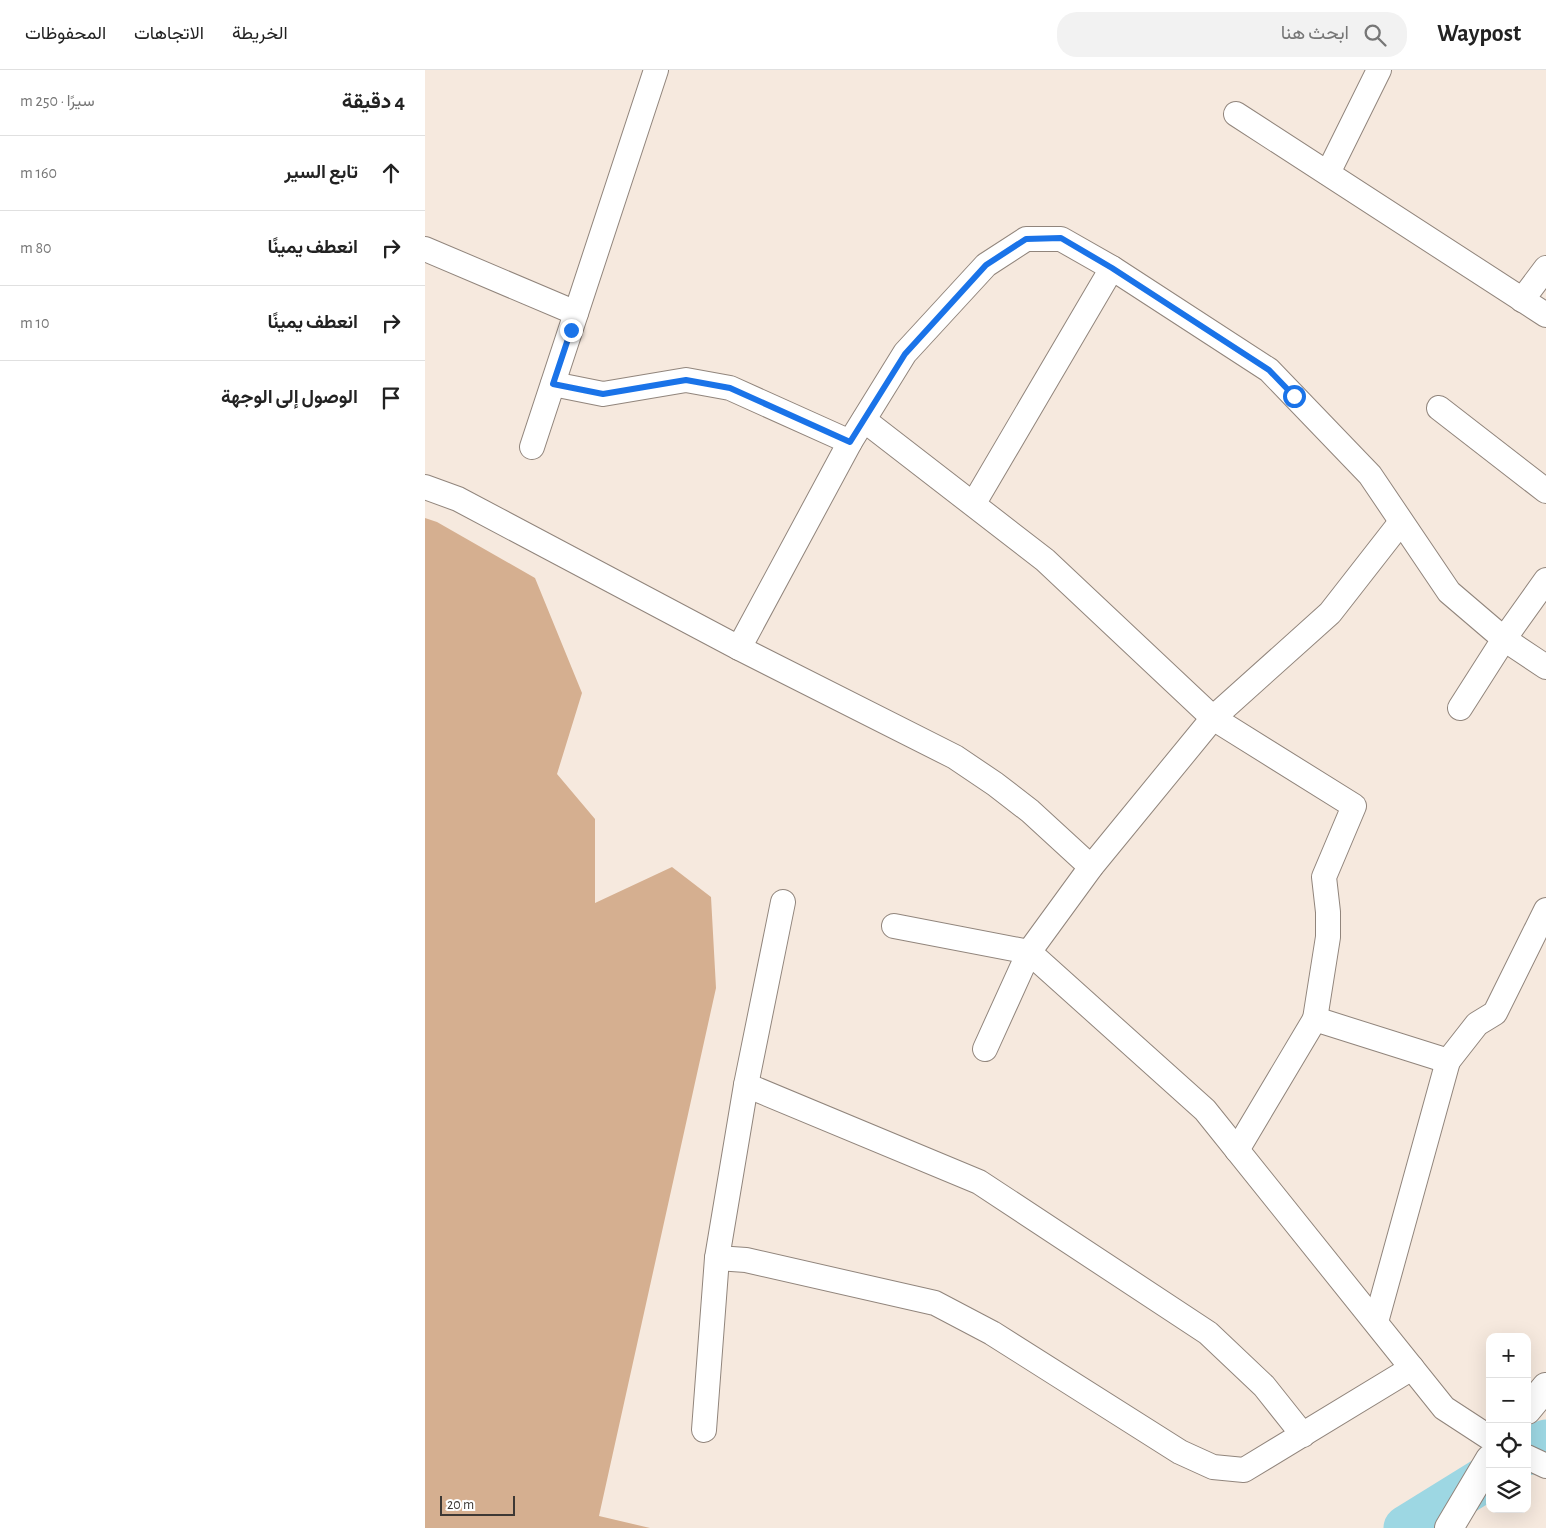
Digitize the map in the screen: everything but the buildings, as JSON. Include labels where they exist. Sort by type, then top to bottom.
[{"type":"main road","points":[[1531,1405],[1546,1387]]},
{"type":"main road","points":[[1454,1520],[1486,1464]]},
{"type":"street","points":[[533,447],[656,70]]},
{"type":"street","points":[[1327,173],[1379,70]]},
{"type":"street","points":[[1236,114],[1546,316]]},
{"type":"street","points":[[739,648],[850,442],[905,354],[986,265],[1026,239],[1061,238],[1112,268],[1269,370],[1369,474],[1449,592],[1504,639],[1546,666]]},
{"type":"street","points":[[425,249],[576,312]]},
{"type":"street","points":[[974,503],[1112,268]]},
{"type":"street","points":[[1522,300],[1546,268]]},
{"type":"street","points":[[553,384],[603,394],[686,380],[730,388],[850,442]]},
{"type":"street","points":[[1439,408],[1546,491]]},
{"type":"street","points":[[865,420],[1045,560],[1213,718],[1354,806],[1324,878],[1328,912],[1327,937],[1315,1019],[1237,1150]]},
{"type":"street","points":[[425,487],[458,499],[739,648],[955,757],[1030,811],[1091,867]]},
{"type":"street","points":[[985,1049],[1029,952],[1091,867],[1213,718],[1330,614],[1401,522]]},
{"type":"street","points":[[1460,708],[1504,639],[1546,580]]},
{"type":"street","points":[[704,1430],[717,1258],[746,1085],[783,902]]},
{"type":"street","points":[[1376,1322],[1448,1061],[1477,1024],[1495,1013],[1546,910]]},
{"type":"street","points":[[894,926],[1029,952],[1205,1110],[1444,1408],[1486,1435]]},
{"type":"street","points":[[1315,1019],[1448,1061]]},
{"type":"street","points":[[746,1085],[979,1182],[1207,1333],[1263,1386],[1303,1435]]},
{"type":"street","points":[[717,1258],[746,1260],[935,1303],[992,1333],[1180,1452],[1213,1467],[1245,1470],[1412,1368]]},
{"type":"street","points":[[1531,1460],[1546,1466]]},
{"type":"shaded area","points":[[425,518],[437,522],[535,578],[582,693],[557,774],[595,819],[595,903],[672,867],[711,897],[716,988],[599,1516],[650,1528],[425,1528]]},
{"type":"waterway","points":[[1531,1451],[1546,1442]]},
{"type":"waterway","points":[[1406,1528],[1486,1478]]},
{"type":"route","points":[[571,330],[553,384],[603,394],[686,380],[730,388],[850,442],[905,354],[986,265],[1026,239],[1061,238],[1112,268],[1269,370],[1294,396]]}]
